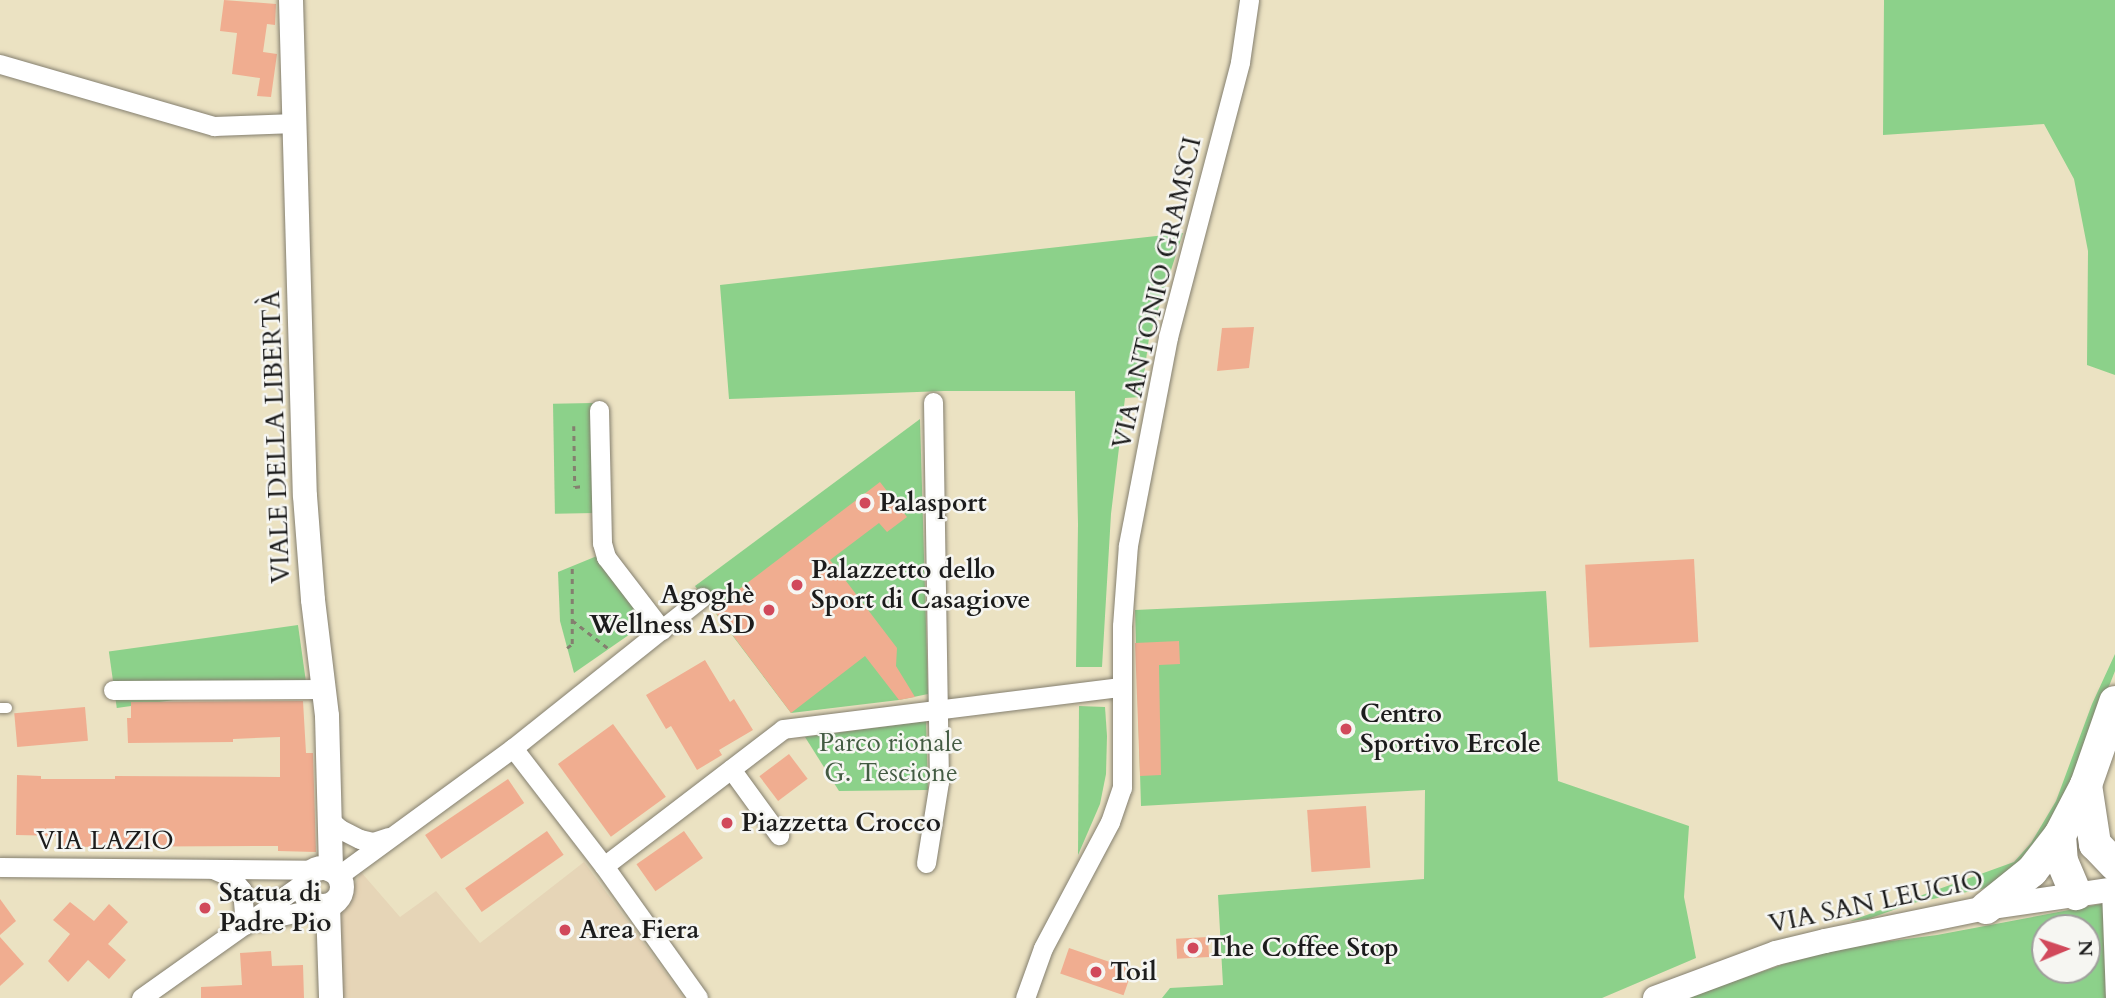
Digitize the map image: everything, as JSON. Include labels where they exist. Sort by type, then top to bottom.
[{"type":"highway","points":[[1986,908],[2032,871],[2060,835],[2086,785],[2115,702]]},
{"type":"highway","points":[[2086,785],[2109,872]]},
{"type":"highway","points":[[2060,835],[2062,861],[2076,894]]},
{"type":"highway","points":[[2076,894],[2092,866],[2109,872]]},
{"type":"street","name":"VIALE DELLA LIBERTÀ","points":[[291,0],[305,496],[330,759],[330,820],[322,874],[305,895],[330,938],[331,998]]},
{"type":"street","name":"VIA ANTONIO GRAMSCI","points":[[1025,998],[1043,948],[1110,822],[1122,788],[1121,687],[1129,545],[1168,337],[1240,62],[1249,0]]},
{"type":"street","points":[[0,64],[214,126],[295,123]]},
{"type":"street","points":[[926,863],[939,782],[933,402]]},
{"type":"street","points":[[599,410],[602,543],[606,557],[663,630]]},
{"type":"street","points":[[141,998],[322,874],[392,836],[513,748],[702,597]]},
{"type":"street","points":[[604,866],[783,729],[1121,687]]},
{"type":"street","points":[[114,690],[324,689]]},
{"type":"street","points":[[513,748],[604,866],[698,998]]},
{"type":"street","points":[[731,769],[779,835]]},
{"type":"street","points":[[330,820],[340,829],[360,839],[373,842],[392,836]]},
{"type":"street","name":"VIA LAZIO","points":[[0,867],[209,867],[322,874]]},
{"type":"street","name":"VIA LAZIO","points":[[209,867],[232,877],[242,890],[245,925]]},
{"type":"street","points":[[2109,872],[2115,998]]},
{"type":"street","name":"VIA SAN LEUCIO","points":[[1655,998],[1776,953],[1986,908],[2076,894],[2109,872]]},
{"type":"street","name":"VIALE DELLA LIBERTÀ","points":[[315,909],[341,894],[322,874]]},
{"type":"street","points":[[245,925],[278,914],[315,909]]},
{"type":"path","points":[[574,426],[575,486],[601,486]]},
{"type":"path","points":[[567,648],[572,644],[572,566]]},
{"type":"path","points":[[572,620],[624,660]]},
{"type":"shaded area","name":"Area Fiera","points":[[584,862],[684,998],[342,998],[340,914],[361,872],[400,917],[436,891],[480,943]]},
{"type":"green space","points":[[1884,0],[2115,0],[2115,375],[2087,365],[2088,251],[2074,179],[2044,124],[1883,135]]},
{"type":"green space","points":[[1183,233],[1149,338],[1141,397],[1125,398],[1111,514],[1102,667],[1076,667],[1078,524],[1075,391],[944,391],[729,399],[720,285]]},
{"type":"green space","points":[[593,403],[595,513],[555,514],[553,404]]},
{"type":"green space","name":"Palasport","points":[[920,419],[928,694],[791,713],[695,586]]},
{"type":"green space","points":[[597,556],[646,623],[574,673],[560,621],[558,572]]},
{"type":"green space","points":[[1546,591],[1558,781],[1689,826],[1684,897],[1696,958],[1602,998],[1162,998],[1170,988],[1223,985],[1218,895],[1424,879],[1425,790],[1141,806],[1135,610]]},
{"type":"green space","points":[[298,625],[306,681],[117,708],[109,652]]},
{"type":"green space","points":[[2115,654],[2115,671],[2049,838],[2008,877],[1982,889],[1913,903],[1868,919],[1850,921],[2014,862],[2031,843],[2056,801],[2092,704]]},
{"type":"green space","points":[[1079,706],[1105,707],[1107,736],[1106,774],[1100,804],[1078,855]]},
{"type":"green space","name":"Parco rionale G. Tescione","points":[[926,721],[928,790],[839,791],[805,737]]},
{"type":"green space","points":[[2106,903],[2111,998],[1684,998],[1793,961],[1845,947],[1937,935],[2031,917],[2031,984],[2101,984],[2101,914],[2048,914]]},
{"type":"building","points":[[224,0],[276,4],[275,25],[267,24],[263,52],[277,54],[271,97],[257,96],[260,78],[232,74],[237,33],[220,31]]},
{"type":"building","points":[[1254,327],[1249,368],[1217,371],[1222,328]]},
{"type":"building","name":"Palazzetto dello Sport di Casagiove","points":[[880,482],[907,517],[887,532],[879,523],[830,560],[897,648],[896,666],[915,697],[899,700],[865,656],[791,713],[713,609]]},
{"type":"building","points":[[1694,559],[1698,642],[1589,648],[1585,565]]},
{"type":"building","points":[[1179,641],[1180,664],[1159,665],[1161,775],[1140,776],[1135,643]]},
{"type":"building","points":[[705,660],[730,702],[734,699],[753,730],[719,750],[722,755],[697,770],[671,726],[666,729],[646,695]]},
{"type":"building","points":[[303,701],[306,753],[313,753],[316,852],[278,851],[278,846],[61,847],[61,836],[16,835],[17,775],[41,776],[41,779],[115,779],[115,776],[280,777],[280,737],[233,739],[233,742],[128,743],[127,718],[131,718],[131,702]]},
{"type":"building","points":[[85,707],[88,741],[17,747],[14,713]]},
{"type":"building","points":[[613,724],[666,797],[611,837],[558,764]]},
{"type":"building","points":[[789,754],[808,779],[778,801],[759,776]]},
{"type":"building","points":[[508,779],[524,803],[441,859],[425,835]]},
{"type":"building","points":[[1366,806],[1370,868],[1311,872],[1307,810]]},
{"type":"building","points":[[547,831],[564,855],[482,912],[465,888]]},
{"type":"building","points":[[684,831],[703,858],[655,891],[636,864]]},
{"type":"building","points":[[0,899],[16,921],[0,935]]},
{"type":"building","points":[[70,902],[94,921],[109,904],[128,922],[108,944],[126,960],[109,979],[88,960],[68,982],[48,961],[70,934],[53,920]]},
{"type":"building","points":[[0,937],[24,964],[0,986]]},
{"type":"building","name":"The Coffee Stop","points":[[1208,937],[1209,957],[1177,959],[1176,939]]},
{"type":"building","name":"Toil","points":[[1069,948],[1132,970],[1124,995],[1060,974]]},
{"type":"building","points":[[271,951],[272,966],[303,965],[304,998],[201,998],[201,987],[242,985],[240,953]]},
{"type":"place","name":"Palasport","points":[[865,503]]},
{"type":"place","name":"Palazzetto dello Sport di Casagiove","points":[[797,585]]},
{"type":"place","name":"Agoghè Wellness ASD","points":[[769,610]]},
{"type":"place","name":"Centro Sportivo Ercole","points":[[1346,729]]},
{"type":"place","name":"Piazzetta Crocco","points":[[727,823]]},
{"type":"place","name":"Statua di Padre Pio","points":[[205,908]]},
{"type":"place","name":"Area Fiera","points":[[565,930]]},
{"type":"place","name":"The Coffee Stop","points":[[1193,948]]},
{"type":"place","name":"Toil","points":[[1096,972]]}]
